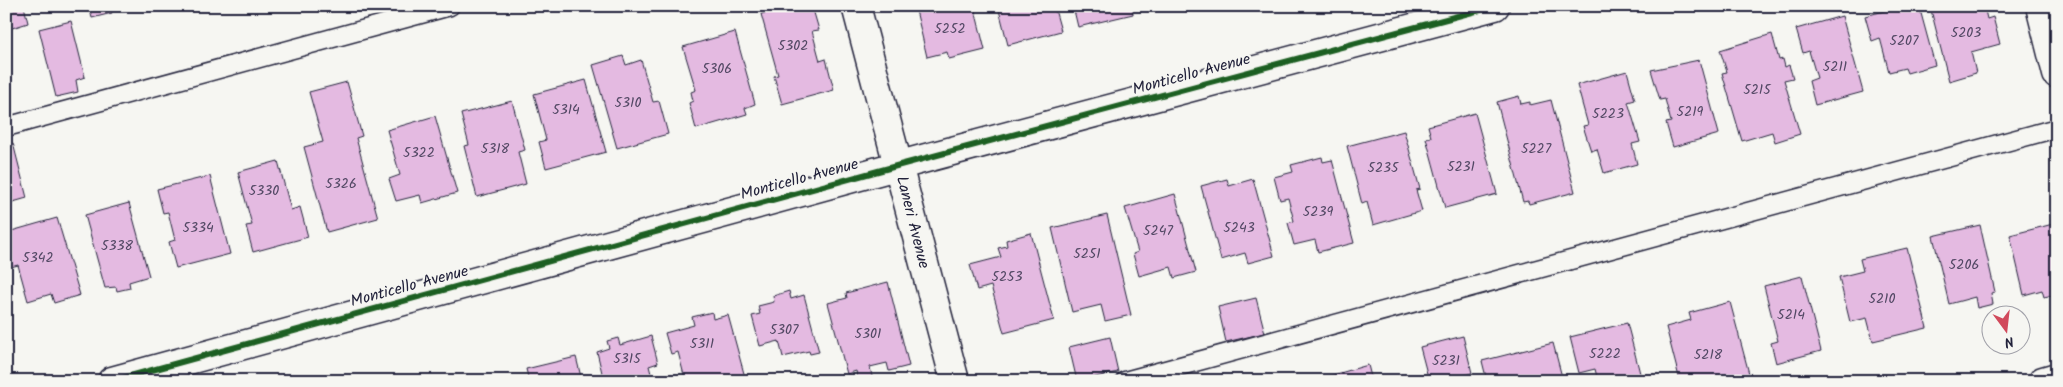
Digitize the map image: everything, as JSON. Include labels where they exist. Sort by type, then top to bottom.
[{"type":"street","name":"Laneri Avenue","points":[[856,6],[900,165],[955,381]]},
{"type":"street","name":"Monticello Avenue","points":[[112,381],[900,165],[1495,6]]},
{"type":"street","points":[[2040,6],[2057,74]]},
{"type":"street","points":[[2044,381],[2057,377]]},
{"type":"lane","points":[[6,127],[450,6]]},
{"type":"lane","points":[[1125,381],[2057,128]]},
{"type":"building","points":[[6,6],[24,6],[28,23],[9,29],[6,22]]},
{"type":"building","points":[[89,6],[110,6],[112,13],[92,18]]},
{"type":"building","points":[[776,6],[812,6],[819,30],[812,31],[820,61],[826,59],[834,90],[782,104],[774,76],[778,75],[761,14],[777,10]]},
{"type":"building","points":[[915,6],[974,6],[985,50],[949,59],[947,52],[927,57]]},
{"type":"building","points":[[998,6],[1054,6],[1061,31],[1008,45]]},
{"type":"building","points":[[1073,6],[1132,6],[1133,14],[1078,27]]},
{"type":"building","points":[[1887,6],[1919,6],[1935,65],[1907,73],[1905,68],[1889,72],[1880,38],[1872,41],[1865,16],[1888,10]]},
{"type":"building","points":[[1930,6],[1984,6],[1987,19],[1993,17],[2000,44],[1971,52],[1976,73],[1949,81]]},
{"type":"building","points":[[1842,16],[1863,92],[1815,105],[1809,81],[1817,78],[1809,51],[1803,53],[1796,29]]},
{"type":"building","points":[[71,21],[85,77],[76,80],[78,92],[56,97],[39,29]]},
{"type":"building","points":[[735,32],[755,104],[745,108],[747,114],[696,129],[689,103],[693,101],[691,92],[696,90],[683,47]]},
{"type":"building","points":[[1772,34],[1779,60],[1783,59],[1785,67],[1789,65],[1793,78],[1784,80],[1800,134],[1775,142],[1772,132],[1742,141],[1722,73],[1727,72],[1720,50]]},
{"type":"building","points":[[623,56],[626,65],[641,60],[653,102],[659,101],[668,134],[617,148],[593,65]]},
{"type":"building","points":[[1699,60],[1719,134],[1673,147],[1666,123],[1671,122],[1665,99],[1660,100],[1651,70]]},
{"type":"building","points":[[1627,71],[1635,100],[1628,102],[1640,142],[1632,144],[1637,164],[1604,173],[1597,149],[1591,151],[1583,126],[1588,125],[1577,85]]},
{"type":"building","points":[[586,80],[606,152],[546,168],[539,142],[546,140],[534,94]]},
{"type":"building","points":[[347,82],[362,136],[356,138],[378,218],[327,232],[304,147],[323,142],[309,92]]},
{"type":"building","points":[[1519,96],[1521,104],[1530,102],[1530,105],[1551,100],[1575,192],[1529,204],[1528,201],[1523,202],[1497,102]]},
{"type":"building","points":[[512,101],[525,150],[518,152],[526,184],[477,197],[464,146],[469,145],[461,114]]},
{"type":"building","points":[[1475,113],[1497,194],[1445,208],[1426,138],[1431,137],[1428,126]]},
{"type":"building","points":[[435,116],[457,193],[422,203],[420,195],[396,201],[389,179],[400,175],[387,130]]},
{"type":"building","points":[[1404,131],[1420,189],[1416,190],[1422,211],[1373,225],[1367,202],[1362,204],[1347,146]]},
{"type":"building","points":[[13,143],[27,198],[6,204],[6,144]]},
{"type":"building","points":[[1322,157],[1323,162],[1332,160],[1354,243],[1318,252],[1315,240],[1294,245],[1288,223],[1294,221],[1288,198],[1280,200],[1274,177],[1293,172],[1291,165]]},
{"type":"building","points":[[278,161],[291,210],[300,207],[308,237],[253,252],[246,226],[252,225],[238,172]]},
{"type":"building","points":[[210,176],[230,254],[176,268],[169,242],[175,240],[168,212],[163,213],[157,189]]},
{"type":"building","points":[[1227,179],[1229,186],[1253,179],[1274,256],[1248,263],[1245,253],[1221,260],[1201,186]]},
{"type":"building","points":[[1175,194],[1196,272],[1174,278],[1171,267],[1139,276],[1133,254],[1138,252],[1125,208]]},
{"type":"building","points":[[129,203],[149,276],[129,282],[130,288],[117,291],[116,287],[105,288],[85,215]]},
{"type":"building","points":[[1107,215],[1131,315],[1105,321],[1101,305],[1072,312],[1052,228]]},
{"type":"building","points":[[57,218],[80,295],[54,303],[51,294],[28,301],[18,265],[11,267],[6,249],[6,242],[10,241],[8,232]]},
{"type":"building","points":[[2057,223],[2057,294],[2044,297],[2042,290],[2024,295],[2010,235]]},
{"type":"building","points":[[1980,225],[1995,292],[1991,293],[1993,304],[1980,304],[1980,307],[1977,308],[1975,297],[1949,304],[1933,236]]},
{"type":"building","points":[[1031,233],[1054,320],[1004,333],[991,286],[977,290],[970,265],[1001,257],[998,248],[1007,246],[1006,240]]},
{"type":"building","points":[[1907,248],[1927,328],[1873,341],[1867,318],[1850,322],[1839,277],[1863,271],[1860,259]]},
{"type":"building","points":[[1802,276],[1821,351],[1776,363],[1771,343],[1778,341],[1764,286]]},
{"type":"building","points":[[888,282],[909,366],[889,371],[887,363],[870,367],[873,381],[858,381],[856,371],[847,374],[828,303],[847,298],[846,293]]},
{"type":"building","points":[[789,291],[791,299],[804,295],[819,352],[810,354],[809,351],[783,357],[779,341],[760,346],[752,316],[760,314],[758,306],[774,302],[773,296]]},
{"type":"building","points":[[1256,298],[1265,333],[1226,342],[1218,307]]},
{"type":"building","points":[[1730,302],[1751,381],[1680,381],[1666,327],[1691,320],[1689,313]]},
{"type":"building","points":[[712,312],[713,319],[728,315],[746,381],[691,381],[690,377],[685,379],[678,352],[671,354],[665,333],[694,325],[692,317]]},
{"type":"building","points":[[1627,323],[1642,381],[1598,381],[1595,369],[1579,373],[1570,337]]},
{"type":"building","points":[[651,336],[658,363],[649,366],[653,381],[604,381],[597,352],[609,348],[607,341],[618,338],[620,345]]},
{"type":"building","points":[[1463,336],[1472,373],[1456,377],[1457,381],[1429,381],[1420,347]]},
{"type":"building","points":[[1110,337],[1118,372],[1077,381],[1069,347]]},
{"type":"building","points":[[1553,343],[1562,377],[1556,379],[1556,381],[1487,381],[1482,361]]},
{"type":"building","points":[[576,357],[582,381],[529,381],[526,369]]},
{"type":"building","points":[[1368,365],[1372,381],[1327,381],[1326,377]]},
{"type":"cycle path","points":[[112,381],[900,165],[1495,6]]}]
